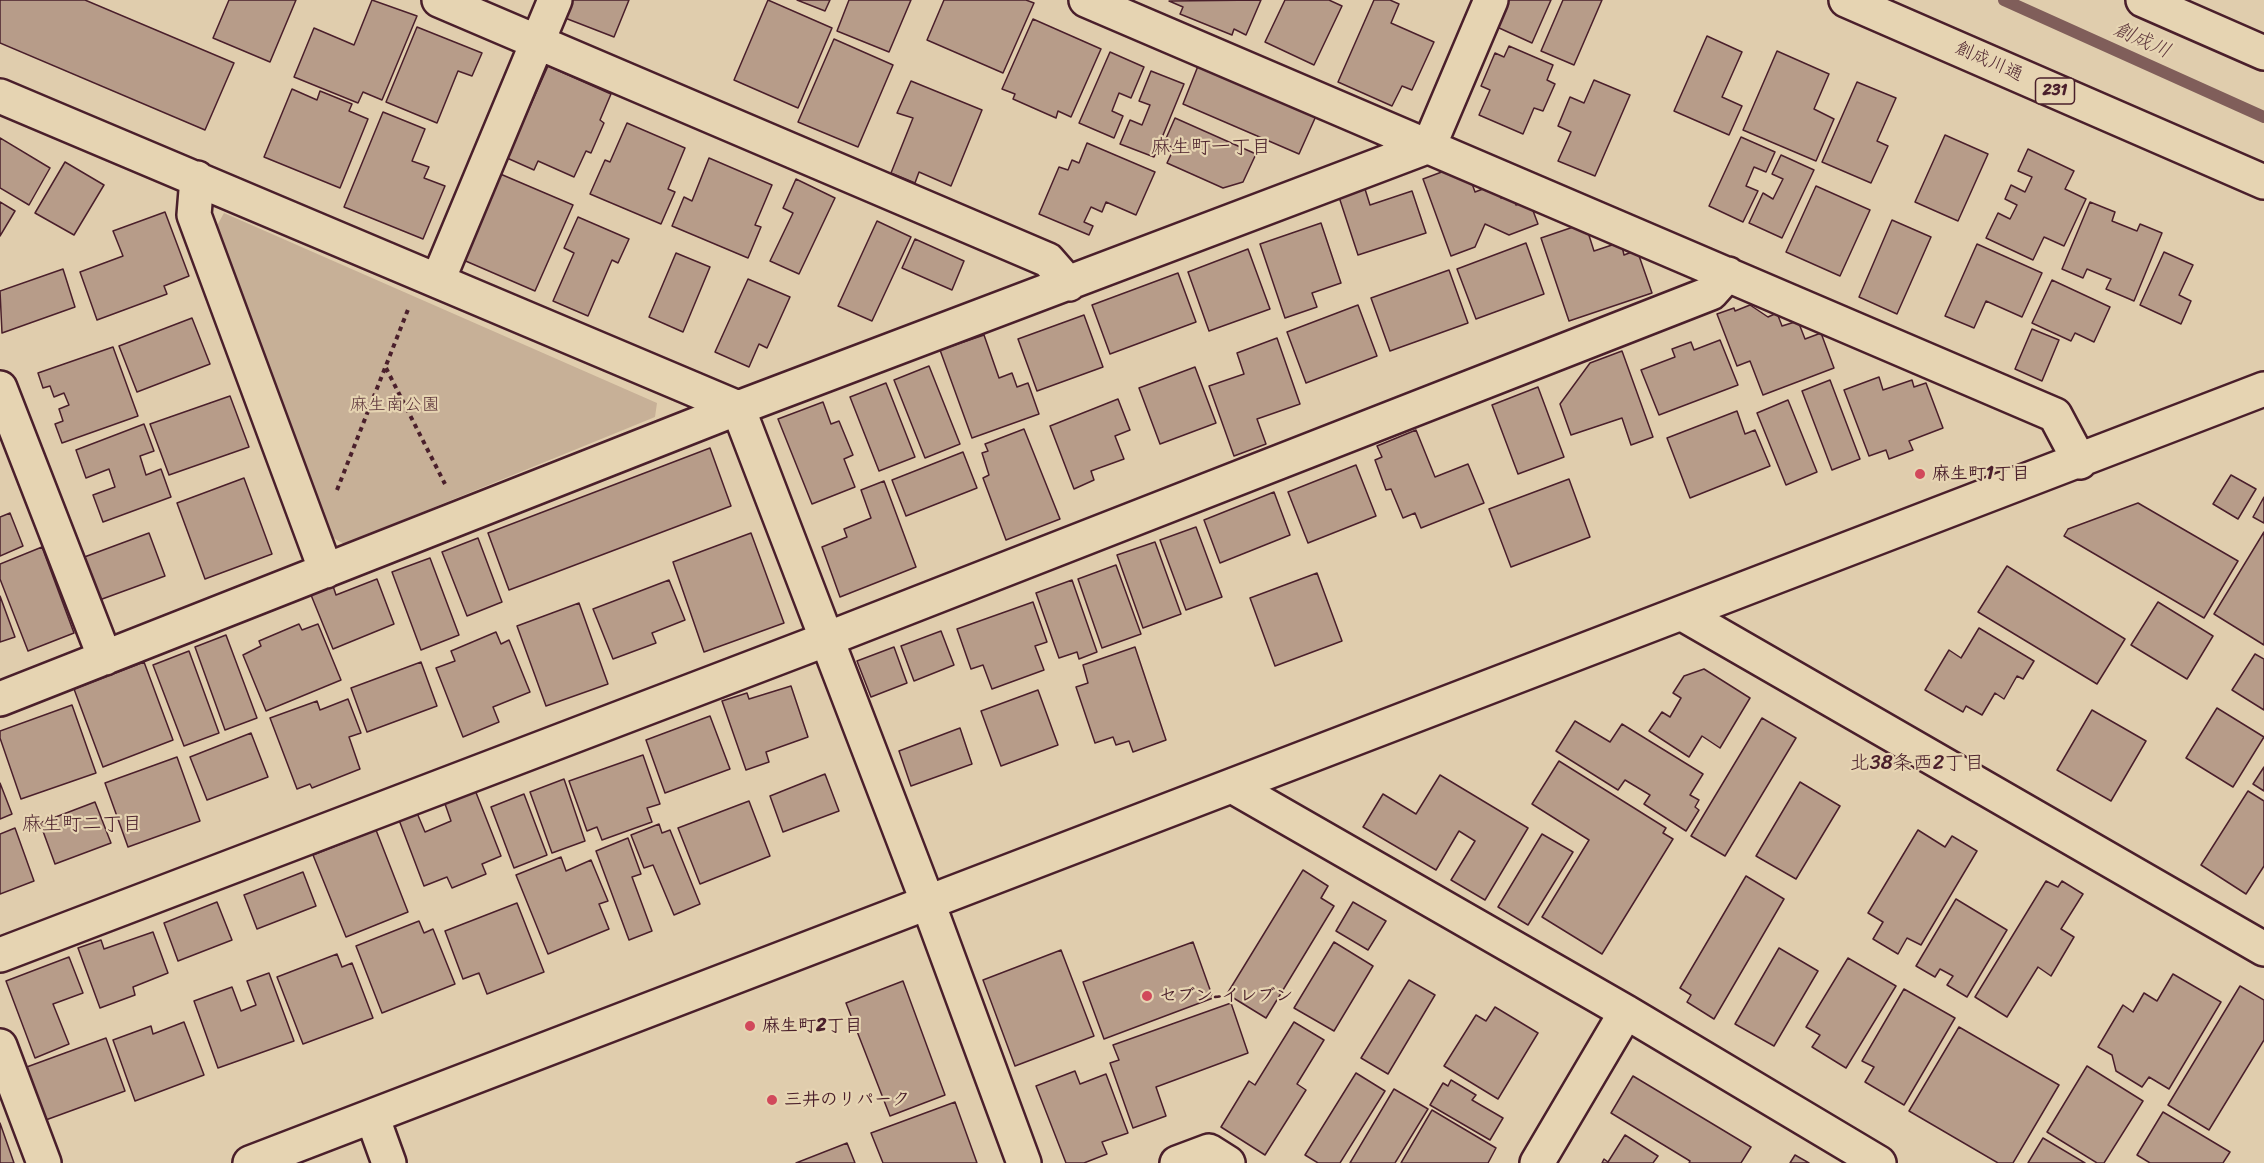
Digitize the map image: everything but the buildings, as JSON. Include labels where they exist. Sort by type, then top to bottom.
[{"type":"main road","points":[[440,0],[1048,260],[1069,284]]},
{"type":"main road","points":[[430,276],[555,0]]},
{"type":"main road","points":[[1086,0],[2055,415],[2080,462]]},
{"type":"main road","points":[[0,699],[105,658],[321,557],[461,517],[738,408],[1429,146],[1491,0]]},
{"type":"main road","name":"創成川通","points":[[1846,0],[2264,182]]},
{"type":"main road","points":[[2143,0],[2264,53]]},
{"type":"main road","points":[[0,96],[738,408],[928,903],[1024,1163]]},
{"type":"main road","points":[[197,178],[194,215],[321,557]]},
{"type":"main road","points":[[0,956],[827,639],[1711,293],[1728,274]]},
{"type":"main road","points":[[0,388],[105,658]]},
{"type":"main road","points":[[250,1163],[2080,462],[2264,389]]},
{"type":"main road","points":[[1681,613],[2264,949]]},
{"type":"main road","points":[[1232,786],[1626,1012],[1880,1163]]},
{"type":"main road","points":[[1537,1163],[1626,1012]]},
{"type":"main road","points":[[0,1046],[44,1163]]},
{"type":"main road","points":[[372,1116],[389,1163]]},
{"type":"main road","points":[[1177,1163],[1209,1151],[1228,1163]]},
{"type":"path","points":[[321,557],[385,367],[430,276]]},
{"type":"path","points":[[385,367],[461,517]]},
{"type":"green space","name":"麻生南公園","points":[[224,213],[657,403],[655,417],[344,544],[328,535],[214,231]]},
{"type":"waterway","name":"創成川","points":[[2004,0],[2264,117]]},
{"type":"place","name":"麻生町1丁目","points":[[1920,474]]},
{"type":"place","name":"セブン-イレブン","points":[[1147,996]]},
{"type":"place","name":"麻生町2丁目","points":[[750,1026]]},
{"type":"place","name":"三井のリパーク","points":[[772,1100]]},
{"type":"district","name":"麻生町一丁目","points":[[1211,148]]},
{"type":"district","name":"北38条西2丁目","points":[[1917,764]]},
{"type":"district","name":"麻生町二丁目","points":[[82,825]]}]
